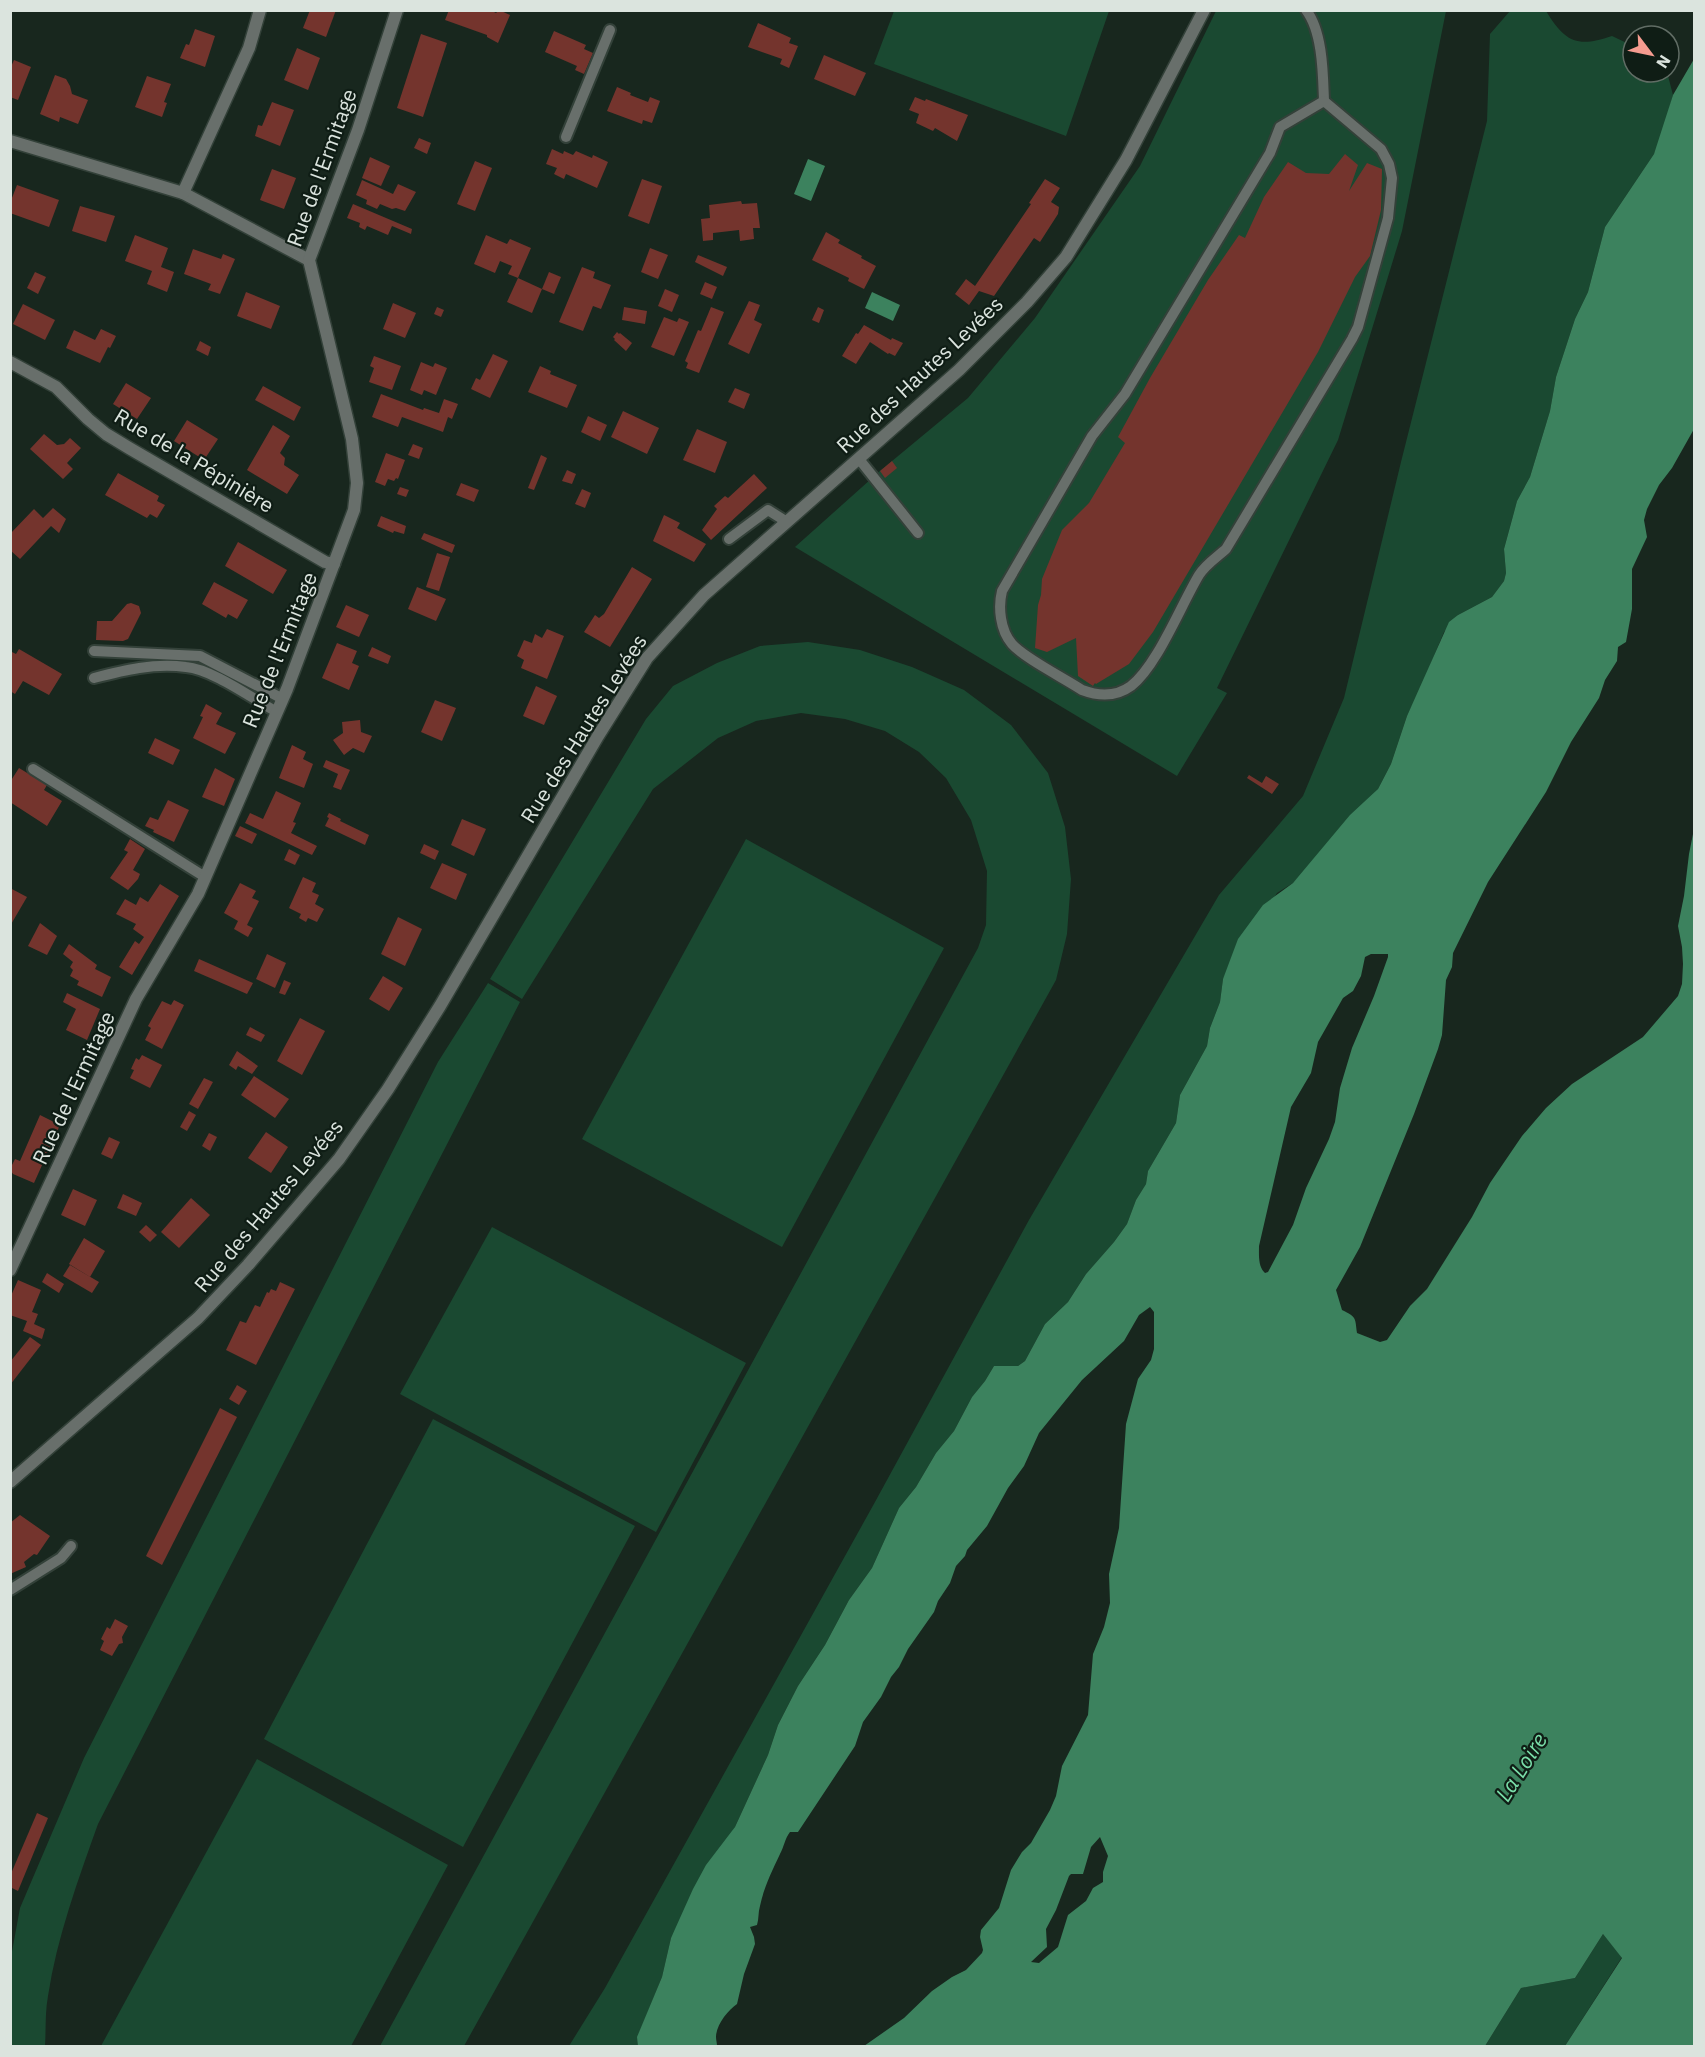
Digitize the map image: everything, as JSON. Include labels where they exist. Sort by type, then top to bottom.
[{"type":"street","points":[[183,192],[249,48],[260,10]]},
{"type":"street","name":"Rue de l'Ermitage","points":[[10,1270],[136,999],[198,894],[283,699],[354,510],[357,483],[352,439],[309,260],[358,130],[397,10]]},
{"type":"street","name":"Rue des Hautes Levées","points":[[10,1482],[198,1318],[248,1265],[339,1160],[388,1089],[440,1006],[598,736],[647,658],[704,594],[959,370],[1027,302],[1066,257],[1126,160],[1204,10]]},
{"type":"street","points":[[10,141],[183,192],[309,260]]},
{"type":"street","name":"Rue de la Pépinière","points":[[10,362],[56,387],[88,419],[129,448],[325,562],[334,564]]},
{"type":"lane","points":[[1306,10],[1311,17],[1321,52],[1324,101],[1381,149],[1389,164],[1392,178],[1388,218],[1358,327],[1226,549],[1201,572],[1148,668],[1130,687],[1118,692],[1107,695],[1082,690],[1011,643],[1004,630],[999,603],[1002,591],[1092,436],[1125,394],[1270,153],[1280,127],[1324,101]]},
{"type":"lane","points":[[566,137],[610,30]]},
{"type":"lane","points":[[860,459],[918,533]]},
{"type":"lane","points":[[729,539],[768,510],[787,522]]},
{"type":"lane","points":[[94,651],[200,656],[283,699]]},
{"type":"lane","points":[[94,678],[136,667],[187,667],[206,672],[277,712]]},
{"type":"lane","points":[[33,769],[205,877]]},
{"type":"lane","points":[[10,1590],[61,1558],[71,1546]]},
{"type":"shaded area","points":[[894,10],[1109,11],[1066,136],[874,64]]},
{"type":"shaded area","points":[[1216,11],[1446,11],[1402,231],[1338,440],[1217,688],[1227,693],[1177,776],[795,547],[880,471],[968,398],[1035,318],[1140,166]]},
{"type":"shaded area","points":[[1510,11],[1546,11],[1559,30],[1573,40],[1590,42],[1612,36],[1621,40],[1621,84],[1670,84],[1673,95],[1654,154],[1605,227],[1588,292],[1575,319],[1556,377],[1550,411],[1530,477],[1517,501],[1504,549],[1506,573],[1504,581],[1492,597],[1458,615],[1444,632],[1407,716],[1391,764],[1378,789],[1306,870],[1293,883],[1277,893],[1223,979],[1220,1002],[1210,1028],[1207,1046],[1180,1095],[1176,1123],[1148,1171],[1146,1184],[1136,1200],[1127,1224],[1086,1274],[1068,1302],[1045,1324],[1025,1361],[1018,1366],[994,1366],[972,1397],[954,1431],[936,1453],[916,1487],[899,1508],[872,1568],[849,1600],[825,1645],[798,1686],[778,1725],[768,1755],[735,1827],[671,1938],[662,1977],[638,2036],[638,2046],[569,2046],[605,1988],[1029,1220],[1219,895],[1303,796],[1344,698],[1487,121],[1490,34]]},
{"type":"shaded area","points":[[808,642],[860,650],[912,667],[964,690],[1011,725],[1048,773],[1065,827],[1071,879],[1067,934],[1056,980],[464,2046],[380,2046],[978,948],[986,925],[987,871],[971,820],[946,778],[919,752],[885,731],[845,719],[801,713],[756,721],[718,738],[653,789],[522,999],[490,979],[646,719],[673,686],[717,663],[760,646]]},
{"type":"shaded area","points":[[746,839],[944,948],[782,1247],[582,1139]]},
{"type":"shaded area","points":[[488,983],[520,1002],[98,1824],[57,1952],[47,2002],[45,2046],[11,2046],[11,1957],[20,1908],[84,1758],[438,1062]]},
{"type":"shaded area","points":[[492,1227],[746,1363],[656,1532],[400,1394]]},
{"type":"shaded area","points":[[433,1419],[635,1526],[463,1847],[264,1739]]},
{"type":"shaded area","points":[[257,1759],[448,1865],[351,2046],[101,2046]]},
{"type":"shaded area","points":[[1603,1934],[1622,1957],[1565,2046],[1485,2046],[1521,1988],[1575,1978]]},
{"type":"water","name":"La Loire","points":[[1694,59],[1694,429],[1672,468],[1659,485],[1647,509],[1644,520],[1647,537],[1632,569],[1632,609],[1626,642],[1618,647],[1617,661],[1605,680],[1599,698],[1571,742],[1546,792],[1488,882],[1453,953],[1452,967],[1446,980],[1442,1035],[1438,1049],[1360,1247],[1336,1290],[1342,1310],[1354,1319],[1357,1333],[1380,1342],[1387,1340],[1410,1306],[1427,1289],[1472,1217],[1490,1183],[1522,1136],[1546,1108],[1572,1084],[1643,1037],[1678,996],[1682,984],[1683,964],[1678,926],[1694,829],[1694,2046],[1565,2046],[1622,1958],[1603,1934],[1575,1978],[1521,1988],[1485,2046],[864,2046],[904,2018],[932,1991],[966,1970],[982,1953],[981,1930],[999,1908],[1011,1870],[1022,1852],[1031,1843],[1050,1810],[1056,1796],[1062,1766],[1088,1715],[1093,1654],[1104,1627],[1110,1603],[1109,1574],[1119,1528],[1126,1424],[1138,1379],[1151,1360],[1154,1349],[1154,1312],[1150,1307],[1139,1315],[1124,1341],[1082,1380],[1039,1433],[1024,1466],[1008,1488],[987,1526],[956,1566],[950,1583],[938,1601],[934,1612],[863,1722],[855,1746],[798,1832],[788,1834],[768,1879],[759,1908],[757,1925],[750,1927],[755,1944],[744,1974],[737,2004],[726,2014],[718,2028],[717,2046],[638,2046],[637,2037],[662,1977],[671,1938],[693,1889],[706,1865],[735,1827],[768,1755],[778,1725],[798,1686],[825,1645],[849,1600],[872,1568],[899,1508],[916,1487],[936,1453],[954,1431],[972,1397],[994,1366],[1018,1366],[1025,1361],[1045,1324],[1068,1302],[1086,1274],[1127,1224],[1136,1200],[1146,1184],[1148,1171],[1176,1123],[1180,1095],[1207,1046],[1210,1028],[1220,1002],[1223,979],[1238,939],[1263,905],[1293,883],[1350,815],[1378,789],[1391,764],[1407,716],[1449,622],[1492,597],[1504,581],[1506,573],[1504,549],[1517,501],[1530,477],[1550,411],[1556,377],[1575,319],[1588,292],[1605,227],[1654,154],[1673,95]],"holes":[[[1371,954],[1388,954],[1374,996],[1352,1048],[1340,1088],[1335,1122],[1329,1139],[1306,1188],[1293,1225],[1268,1272],[1265,1273],[1260,1264],[1259,1246],[1291,1107],[1311,1073],[1318,1042],[1343,998],[1353,991],[1361,976],[1365,957]],[[1100,1837],[1108,1856],[1103,1872],[1103,1882],[1093,1888],[1086,1901],[1068,1915],[1058,1947],[1039,1963],[1031,1962],[1047,1947],[1046,1929],[1069,1876],[1083,1874],[1091,1847]]]},
{"type":"water","points":[[808,159],[825,166],[811,201],[794,194]]},
{"type":"water","points":[[872,292],[900,305],[893,321],[865,308]]},
{"type":"building","points":[[310,10],[336,10],[326,37],[303,28]]},
{"type":"building","points":[[449,10],[490,10],[496,13],[499,10],[510,15],[498,43],[487,35],[445,20]]},
{"type":"building","points":[[758,23],[791,38],[789,43],[798,46],[789,68],[780,64],[782,59],[748,47]]},
{"type":"building","points":[[195,29],[215,36],[205,67],[180,58],[186,44],[189,45]]},
{"type":"building","points":[[554,31],[586,45],[584,49],[593,53],[584,74],[575,70],[577,66],[545,52]]},
{"type":"building","points":[[421,34],[447,43],[423,117],[397,108]]},
{"type":"building","points":[[297,48],[320,58],[308,90],[284,80]]},
{"type":"building","points":[[824,55],[866,73],[855,96],[814,79]]},
{"type":"building","points":[[14,60],[31,67],[18,100],[10,97],[10,69]]},
{"type":"building","points":[[55,75],[66,79],[72,94],[88,100],[78,124],[60,117],[59,122],[40,114]]},
{"type":"building","points":[[147,76],[171,84],[164,102],[167,103],[162,117],[135,107]]},
{"type":"building","points":[[617,87],[648,102],[650,97],[660,101],[652,123],[643,120],[642,124],[607,111]]},
{"type":"building","points":[[915,97],[968,115],[957,141],[935,128],[933,131],[916,123],[919,114],[909,110]]},
{"type":"building","points":[[272,102],[294,110],[280,146],[255,136],[258,125],[262,126]]},
{"type":"building","points":[[419,138],[431,143],[427,154],[414,148]]},
{"type":"building","points":[[552,149],[573,155],[576,151],[608,162],[597,188],[566,174],[564,179],[554,174],[557,168],[546,164]]},
{"type":"building","points":[[1345,154],[1358,165],[1349,191],[1367,163],[1382,169],[1381,210],[1370,256],[1355,277],[1318,352],[1153,632],[1129,664],[1093,686],[1078,676],[1076,638],[1047,652],[1035,648],[1042,579],[1062,530],[1089,503],[1125,443],[1118,437],[1150,378],[1208,280],[1239,235],[1245,238],[1264,197],[1288,162],[1306,173],[1329,174]]},
{"type":"building","points":[[370,157],[390,166],[381,186],[362,178]]},
{"type":"building","points":[[475,161],[492,168],[475,211],[457,204]]},
{"type":"building","points":[[272,169],[296,178],[284,209],[260,200]]},
{"type":"building","points":[[642,179],[662,186],[649,224],[628,216]]},
{"type":"building","points":[[1045,179],[1060,188],[1051,202],[1059,207],[1058,214],[1040,242],[1034,238],[994,296],[979,291],[969,305],[955,294],[966,279],[975,286],[1031,204],[1029,203]]},
{"type":"building","points":[[362,180],[393,194],[398,184],[416,192],[405,211],[380,204],[377,209],[366,204],[367,200],[356,195]]},
{"type":"building","points":[[17,185],[59,200],[49,227],[10,213],[10,203]]},
{"type":"building","points":[[741,201],[742,204],[757,203],[760,228],[753,228],[754,239],[740,241],[739,230],[713,233],[713,240],[703,241],[701,219],[710,218],[709,205]]},
{"type":"building","points":[[353,204],[412,229],[411,234],[392,226],[388,235],[367,226],[365,230],[359,227],[360,223],[347,218]]},
{"type":"building","points":[[80,206],[115,216],[106,242],[72,231]]},
{"type":"building","points":[[826,232],[840,240],[838,243],[876,266],[864,289],[848,281],[849,278],[812,260]]},
{"type":"building","points":[[135,235],[168,248],[161,267],[174,272],[167,292],[147,284],[152,271],[125,261]]},
{"type":"building","points":[[486,235],[507,244],[510,239],[531,248],[518,278],[508,274],[512,266],[500,261],[495,273],[474,264]]},
{"type":"building","points":[[650,248],[668,255],[658,279],[641,272]]},
{"type":"building","points":[[193,249],[221,259],[223,254],[235,259],[220,294],[208,290],[211,284],[184,274]]},
{"type":"building","points":[[698,255],[727,267],[723,276],[695,262]]},
{"type":"building","points":[[582,267],[595,272],[593,278],[611,285],[601,309],[593,306],[583,331],[559,322]]},
{"type":"building","points":[[35,272],[46,277],[38,294],[27,288]]},
{"type":"building","points":[[549,272],[561,277],[554,294],[542,289]]},
{"type":"building","points":[[518,278],[542,289],[532,313],[507,302]]},
{"type":"building","points":[[705,282],[717,287],[712,299],[700,294]]},
{"type":"building","points":[[665,289],[679,295],[672,312],[658,306]]},
{"type":"building","points":[[246,292],[280,306],[271,329],[237,316]]},
{"type":"building","points":[[749,301],[760,305],[754,320],[762,324],[749,354],[728,344]]},
{"type":"building","points":[[393,303],[416,313],[405,338],[383,329]]},
{"type":"building","points":[[23,304],[55,320],[45,340],[13,324]]},
{"type":"building","points":[[437,307],[444,310],[441,317],[434,314]]},
{"type":"building","points":[[624,307],[647,311],[645,324],[622,320]]},
{"type":"building","points":[[711,307],[724,312],[699,373],[686,368],[688,363],[685,361]]},
{"type":"building","points":[[818,307],[824,310],[819,323],[812,320]]},
{"type":"building","points":[[664,317],[677,322],[679,318],[689,322],[674,356],[651,347]]},
{"type":"building","points":[[864,325],[891,340],[892,338],[903,343],[895,356],[870,342],[856,364],[842,356],[856,333],[858,334]]},
{"type":"building","points":[[101,329],[116,336],[100,363],[66,348],[74,330],[95,340]]},
{"type":"building","points":[[617,332],[632,343],[626,351],[614,340],[613,337]]},
{"type":"building","points":[[200,341],[211,347],[208,356],[196,350]]},
{"type":"building","points":[[493,354],[508,361],[490,398],[471,389],[476,378],[480,380]]},
{"type":"building","points":[[374,356],[401,366],[392,390],[369,382],[374,368],[370,366]]},
{"type":"building","points":[[421,362],[433,367],[435,363],[447,368],[436,395],[424,390],[422,395],[410,390]]},
{"type":"building","points":[[540,366],[551,371],[550,374],[577,385],[567,408],[528,392]]},
{"type":"building","points":[[126,383],[151,398],[137,419],[113,404]]},
{"type":"building","points":[[263,386],[301,407],[294,421],[255,400]]},
{"type":"building","points":[[735,388],[750,394],[744,409],[728,402]]},
{"type":"building","points":[[381,394],[423,410],[424,408],[439,413],[444,399],[458,404],[452,419],[448,417],[443,432],[402,417],[398,427],[372,417]]},
{"type":"building","points":[[623,411],[659,428],[647,454],[611,437]]},
{"type":"building","points":[[588,416],[607,425],[600,441],[581,432]]},
{"type":"building","points":[[187,420],[218,439],[204,460],[174,441]]},
{"type":"building","points":[[273,425],[290,436],[280,453],[285,458],[284,465],[299,475],[287,494],[247,470]]},
{"type":"building","points":[[697,429],[727,442],[715,473],[683,460]]},
{"type":"building","points":[[44,434],[57,445],[64,444],[70,438],[81,448],[67,463],[73,469],[63,479],[30,449]]},
{"type":"building","points":[[413,444],[423,448],[419,459],[408,455]]},
{"type":"building","points":[[386,453],[405,460],[398,479],[394,481],[388,479],[385,486],[375,482]]},
{"type":"building","points":[[541,455],[547,458],[534,490],[528,488]]},
{"type":"building","points":[[892,461],[897,468],[885,478],[880,471]]},
{"type":"building","points":[[567,470],[576,474],[572,484],[562,481]]},
{"type":"building","points":[[118,473],[159,496],[157,501],[165,505],[157,518],[150,514],[147,518],[105,495]]},
{"type":"building","points":[[754,474],[767,488],[711,540],[702,530],[717,509],[714,506],[725,496],[728,498]]},
{"type":"building","points":[[461,483],[479,490],[474,502],[456,495]]},
{"type":"building","points":[[400,487],[409,490],[406,497],[397,494]]},
{"type":"building","points":[[582,489],[591,493],[585,508],[575,504]]},
{"type":"building","points":[[53,508],[66,519],[59,533],[51,526],[20,559],[10,550],[10,534],[34,509],[43,518]]},
{"type":"building","points":[[664,515],[680,523],[677,528],[706,544],[694,562],[653,541]]},
{"type":"building","points":[[381,516],[406,526],[404,534],[394,531],[393,533],[377,526]]},
{"type":"building","points":[[424,533],[455,545],[452,553],[421,539]]},
{"type":"building","points":[[238,542],[287,570],[273,594],[225,566]]},
{"type":"building","points":[[437,553],[450,557],[439,591],[426,587]]},
{"type":"building","points":[[632,567],[652,579],[610,647],[584,632],[595,615],[599,618],[604,614]]},
{"type":"building","points":[[214,582],[248,600],[237,619],[228,614],[226,618],[202,604]]},
{"type":"building","points":[[417,587],[446,599],[436,621],[408,609]]},
{"type":"building","points":[[127,604],[139,606],[141,613],[128,639],[123,641],[96,640],[97,621],[112,621]]},
{"type":"building","points":[[346,605],[369,615],[359,637],[336,627]]},
{"type":"building","points":[[547,629],[564,636],[547,679],[521,668],[524,660],[517,656],[524,640],[532,643],[535,634],[542,638]]},
{"type":"building","points":[[337,643],[357,651],[352,663],[359,666],[349,690],[322,678]]},
{"type":"building","points":[[372,647],[391,656],[388,664],[368,656]]},
{"type":"building","points":[[19,649],[62,674],[49,695],[23,681],[15,694],[10,691],[10,651],[16,654]]},
{"type":"building","points":[[536,686],[557,696],[544,725],[523,716]]},
{"type":"building","points":[[435,700],[456,708],[442,741],[421,732]]},
{"type":"building","points":[[206,704],[222,713],[216,724],[236,733],[225,754],[193,738],[203,717],[200,716]]},
{"type":"building","points":[[360,720],[361,732],[372,736],[364,753],[353,748],[344,755],[333,740],[343,733],[342,722]]},
{"type":"building","points":[[155,738],[180,750],[173,765],[148,753]]},
{"type":"building","points":[[292,745],[306,752],[303,759],[313,764],[304,788],[279,778]]},
{"type":"building","points":[[326,760],[350,770],[341,790],[333,787],[338,774],[323,767]]},
{"type":"building","points":[[19,768],[47,785],[44,790],[62,801],[47,826],[10,802],[10,782]]},
{"type":"building","points":[[215,768],[235,779],[224,806],[202,797]]},
{"type":"building","points":[[1249,775],[1262,783],[1266,776],[1279,784],[1272,794],[1247,778]]},
{"type":"building","points":[[276,791],[301,803],[291,833],[317,846],[312,855],[245,823],[250,813],[263,819]]},
{"type":"building","points":[[168,800],[189,810],[174,842],[145,826],[150,817],[158,820]]},
{"type":"building","points":[[329,813],[369,835],[365,845],[325,826]]},
{"type":"building","points":[[462,819],[486,829],[474,856],[451,845]]},
{"type":"building","points":[[240,826],[257,834],[252,844],[235,836]]},
{"type":"building","points":[[130,839],[145,849],[133,870],[140,874],[138,879],[128,890],[110,878],[128,852],[124,850]]},
{"type":"building","points":[[424,844],[439,851],[435,860],[420,853]]},
{"type":"building","points":[[289,849],[300,855],[295,865],[284,860]]},
{"type":"building","points":[[442,863],[467,874],[456,900],[430,888]]},
{"type":"building","points":[[303,877],[316,883],[312,892],[319,895],[315,904],[324,909],[317,922],[308,918],[306,922],[299,918],[301,914],[289,908]]},
{"type":"building","points":[[240,883],[256,891],[252,898],[259,901],[247,925],[253,928],[248,937],[234,929],[238,921],[224,913]]},
{"type":"building","points":[[160,884],[179,896],[132,975],[119,967],[135,941],[139,944],[144,937],[133,929],[136,924],[116,914],[125,899],[136,905],[140,897],[148,902]]},
{"type":"building","points":[[10,888],[27,897],[10,926]]},
{"type":"building","points":[[398,917],[422,929],[405,966],[381,954]]},
{"type":"building","points":[[40,923],[57,936],[47,955],[28,946]]},
{"type":"building","points":[[69,944],[97,965],[95,969],[111,977],[102,997],[77,985],[79,981],[70,976],[73,970],[70,967],[73,962],[63,954]]},
{"type":"building","points":[[267,954],[286,963],[275,988],[256,979]]},
{"type":"building","points":[[199,959],[253,983],[247,994],[194,971]]},
{"type":"building","points":[[383,976],[403,988],[389,1011],[369,999]]},
{"type":"building","points":[[284,980],[291,983],[285,995],[279,993]]},
{"type":"building","points":[[67,993],[100,1009],[87,1040],[66,1030],[76,1009],[63,1002]]},
{"type":"building","points":[[174,1000],[184,1005],[162,1049],[145,1040],[151,1028],[148,1026],[162,1001],[171,1005]]},
{"type":"building","points":[[300,1018],[325,1031],[302,1075],[277,1061]]},
{"type":"building","points":[[250,1027],[265,1035],[261,1042],[246,1035]]},
{"type":"building","points":[[237,1051],[258,1066],[252,1074],[238,1066],[236,1070],[229,1065]]},
{"type":"building","points":[[142,1055],[162,1065],[150,1088],[130,1078],[136,1058],[139,1060]]},
{"type":"building","points":[[254,1076],[289,1099],[275,1118],[241,1095]]},
{"type":"building","points":[[204,1078],[213,1082],[198,1109],[189,1104]]},
{"type":"building","points":[[189,1111],[196,1115],[187,1131],[180,1127]]},
{"type":"building","points":[[40,1115],[60,1125],[34,1183],[13,1174],[10,1169],[15,1159],[20,1161]]},
{"type":"building","points":[[266,1132],[288,1147],[271,1173],[248,1158]]},
{"type":"building","points":[[209,1133],[217,1137],[210,1151],[202,1146]]},
{"type":"building","points":[[109,1137],[120,1142],[112,1159],[101,1154]]},
{"type":"building","points":[[73,1189],[97,1200],[85,1226],[61,1215]]},
{"type":"building","points":[[123,1194],[142,1203],[136,1216],[117,1208]]},
{"type":"building","points":[[191,1198],[210,1215],[179,1248],[161,1232]]},
{"type":"building","points":[[146,1225],[157,1235],[150,1242],[139,1232]]},
{"type":"building","points":[[84,1238],[105,1251],[90,1277],[69,1264]]},
{"type":"building","points":[[70,1265],[99,1282],[92,1293],[63,1276]]},
{"type":"building","points":[[47,1273],[64,1284],[59,1293],[42,1282]]},
{"type":"building","points":[[18,1280],[41,1290],[32,1312],[38,1314],[34,1324],[45,1329],[42,1339],[23,1331],[27,1321],[10,1315],[10,1298]]},
{"type":"building","points":[[280,1282],[295,1289],[256,1365],[226,1350],[240,1321],[246,1323],[255,1305],[260,1307],[267,1292],[269,1293],[271,1289],[276,1291]]},
{"type":"building","points":[[30,1337],[41,1345],[10,1385],[10,1362]]},
{"type":"building","points":[[237,1385],[247,1391],[239,1405],[229,1399]]},
{"type":"building","points":[[220,1408],[237,1417],[162,1565],[146,1556]]},
{"type":"building","points":[[20,1515],[50,1536],[37,1555],[34,1554],[24,1562],[26,1567],[10,1574],[10,1523]]},
{"type":"building","points":[[115,1619],[128,1626],[122,1637],[123,1643],[119,1644],[112,1656],[100,1650],[104,1641],[101,1639],[107,1627],[110,1629]]},
{"type":"building","points":[[37,1813],[48,1818],[18,1891],[10,1887],[10,1876]]}]
